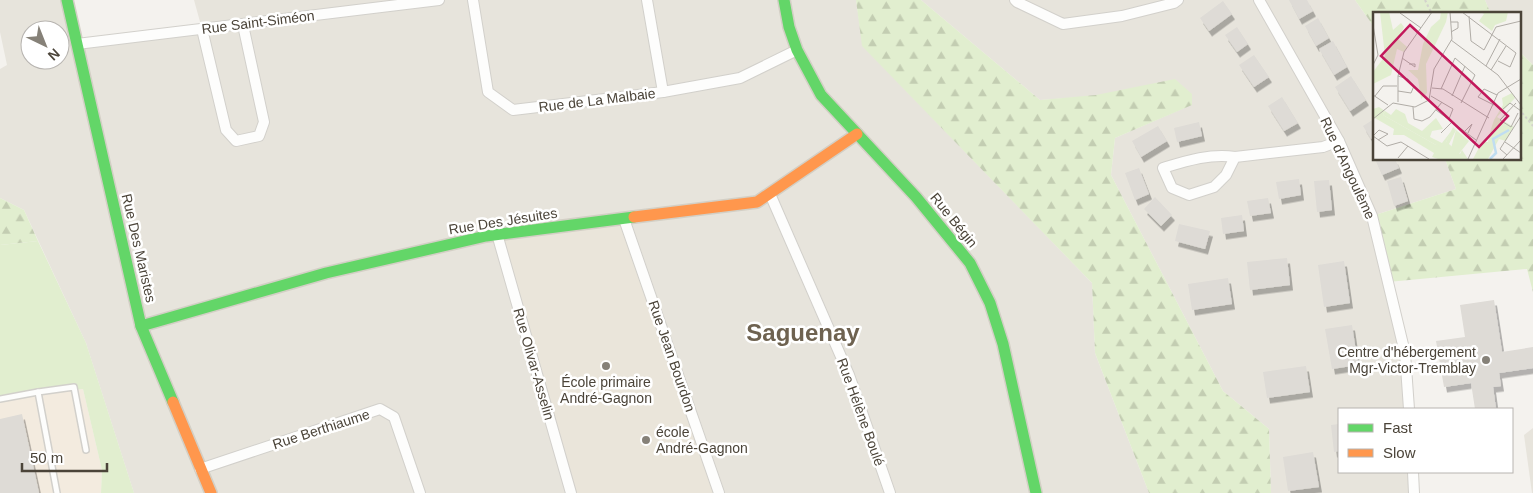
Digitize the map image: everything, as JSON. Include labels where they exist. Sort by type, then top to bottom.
[{"type":"street","name":"Rue Des Maristes","points":[[67,0],[141,326],[211,493]]},
{"type":"street","name":"Rue Saint-Siméon","points":[[77,44],[243,25],[418,1],[439,0]]},
{"type":"street","name":"Rue de La Malbaie","points":[[473,0],[488,92],[513,110],[663,92],[740,78],[797,50]]},
{"type":"street","points":[[647,0],[663,92]]},
{"type":"street","name":"Rue Bégin","points":[[784,0],[789,27],[797,50],[820,94],[916,197],[970,263],[990,303],[1003,344],[1036,493]]},
{"type":"street","points":[[1015,0],[1064,24],[1122,16],[1174,3],[1178,0]]},
{"type":"street","name":"Rue d'Angoulème","points":[[1259,0],[1339,141],[1372,216],[1405,353],[1409,408]]},
{"type":"street","points":[[202,29],[226,130],[236,141],[259,136],[264,122],[243,25]]},
{"type":"street","name":"Rue Des Jésuites","points":[[141,326],[326,273],[497,234],[756,202],[857,134]]},
{"type":"street","points":[[1235,157],[1226,175],[1214,187],[1190,195],[1172,188],[1163,168],[1192,160],[1323,147],[1339,141]]},
{"type":"street","name":"Rue Hélène Boulé","points":[[770,194],[849,374],[890,493]]},
{"type":"street","name":"Rue Jean Bourdon","points":[[624,219],[719,493]]},
{"type":"street","name":"Rue Olivar-Asselin","points":[[497,234],[571,493]]},
{"type":"street","name":"Rue Berthiaume","points":[[200,469],[380,410],[394,417],[420,493]]},
{"type":"street","points":[[1413,473],[1414,493]]},
{"type":"lane","points":[[0,400],[74,386],[86,450]]},
{"type":"lane","points":[[38,392],[56,493]]},
{"type":"path","points":[[1425,0],[1431,12]]},
{"type":"path","points":[[1520,110],[1533,126]]},
{"type":"shaded area","points":[[0,0],[67,0],[77,44],[202,29],[194,0],[856,0],[863,46],[1092,283],[1095,353],[1149,493],[134,493],[86,343],[24,210],[0,198],[0,69],[7,65],[0,32]]},
{"type":"shaded area","points":[[921,0],[1355,0],[1373,26],[1373,160],[1445,160],[1456,189],[1372,216],[1405,353],[1409,408],[1338,408],[1338,473],[1413,473],[1414,493],[1271,493],[1269,429],[1223,391],[1111,175],[1115,138],[1191,105],[1096,96],[1040,100]]},
{"type":"shaded area","points":[[1485,0],[1533,0],[1533,65],[1520,52],[1520,12],[1490,12]]},
{"type":"shaded area","name":"École primaire André-Gagnon","points":[[624,219],[721,493],[574,493],[496,240]]},
{"type":"shaded area","points":[[83,389],[102,470],[101,493],[0,493],[0,401],[25,395]]},
{"type":"shaded area","points":[[1533,428],[1533,493],[1532,493],[1524,435]]},
{"type":"green space","points":[[856,0],[921,0],[1040,100],[1096,95],[1175,79],[1192,94],[1192,105],[1115,138],[1111,175],[1223,391],[1269,429],[1271,493],[1149,493],[1095,353],[1092,283],[862,46]]},
{"type":"green space","points":[[1355,0],[1485,0],[1490,12],[1373,12],[1373,26]]},
{"type":"green space","points":[[1520,52],[1533,65],[1533,292],[1527,269],[1388,282],[1372,216],[1456,189],[1445,160],[1520,160]]},
{"type":"green space","points":[[0,198],[24,210],[38,241],[0,245]]},
{"type":"green space","points":[[38,241],[86,343],[134,493],[101,493],[102,470],[83,389],[25,395],[0,401],[0,245]]},
{"type":"building","points":[[1289,0],[1307,0],[1313,11],[1299,19]]},
{"type":"building","points":[[1223,1],[1232,14],[1209,31],[1200,18]]},
{"type":"building","points":[[1318,18],[1329,38],[1316,46],[1305,26]]},
{"type":"building","points":[[1237,27],[1248,44],[1237,52],[1225,35]]},
{"type":"building","points":[[1333,41],[1347,67],[1334,75],[1319,49]]},
{"type":"building","points":[[1254,55],[1269,77],[1254,87],[1239,65]]},
{"type":"building","points":[[1351,76],[1366,100],[1350,111],[1335,87]]},
{"type":"building","points":[[1282,97],[1298,123],[1284,131],[1268,106]]},
{"type":"building","points":[[1373,120],[1373,138],[1371,139],[1363,126]]},
{"type":"building","points":[[1199,122],[1202,136],[1177,142],[1174,128]]},
{"type":"building","points":[[1158,126],[1167,141],[1141,157],[1132,141]]},
{"type":"building","points":[[1375,160],[1395,160],[1399,168],[1382,175]]},
{"type":"building","points":[[1139,168],[1149,194],[1135,200],[1125,173]]},
{"type":"building","points":[[1401,177],[1408,201],[1394,206],[1387,181]]},
{"type":"building","points":[[1299,179],[1301,195],[1279,199],[1276,182]]},
{"type":"building","points":[[1329,180],[1332,210],[1317,212],[1314,181]]},
{"type":"building","points":[[1155,197],[1172,215],[1161,226],[1144,209]]},
{"type":"building","points":[[1268,198],[1271,213],[1250,216],[1247,201]]},
{"type":"building","points":[[1242,215],[1244,231],[1223,234],[1221,218]]},
{"type":"building","points":[[1179,224],[1210,231],[1205,249],[1175,241]]},
{"type":"building","points":[[1287,258],[1290,285],[1250,290],[1247,262]]},
{"type":"building","points":[[1344,261],[1350,303],[1324,307],[1318,265]]},
{"type":"building","points":[[1228,278],[1232,304],[1192,310],[1188,284]]},
{"type":"building","name":"Centre d'hébergement Mgr-Victor-Tremblay","points":[[1494,300],[1502,352],[1533,347],[1533,368],[1499,373],[1501,386],[1493,387],[1496,408],[1475,408],[1471,383],[1444,387],[1436,341],[1465,337],[1460,305]]},
{"type":"building","points":[[1352,325],[1358,365],[1332,369],[1325,329]]},
{"type":"building","points":[[1306,366],[1310,392],[1267,398],[1263,372]]},
{"type":"building","points":[[22,414],[39,493],[0,493],[0,419]]},
{"type":"building","points":[[1338,424],[1338,451],[1334,452],[1331,425]]},
{"type":"building","points":[[1313,452],[1319,487],[1288,491],[1283,457]]},
{"type":"traffic: fast","points":[[67,0],[141,326],[173,402]]},
{"type":"traffic: fast","points":[[784,0],[789,27],[797,50],[821,95],[916,197],[970,263],[990,303],[1003,344],[1036,493]]},
{"type":"traffic: fast","points":[[141,326],[326,273],[486,236],[634,217]]},
{"type":"traffic: slow","points":[[634,217],[757,202],[857,134]]},
{"type":"traffic: slow","points":[[173,402],[211,493]]},
{"type":"place","name":"Centre d'hébergement Mgr-Victor-Tremblay","points":[[1486,360]]},
{"type":"place","name":"École primaire André-Gagnon","points":[[606,366]]},
{"type":"place","name":"école André-Gagnon","points":[[646,440]]},
{"type":"district","name":"Saguenay","points":[[803,332]]}]
